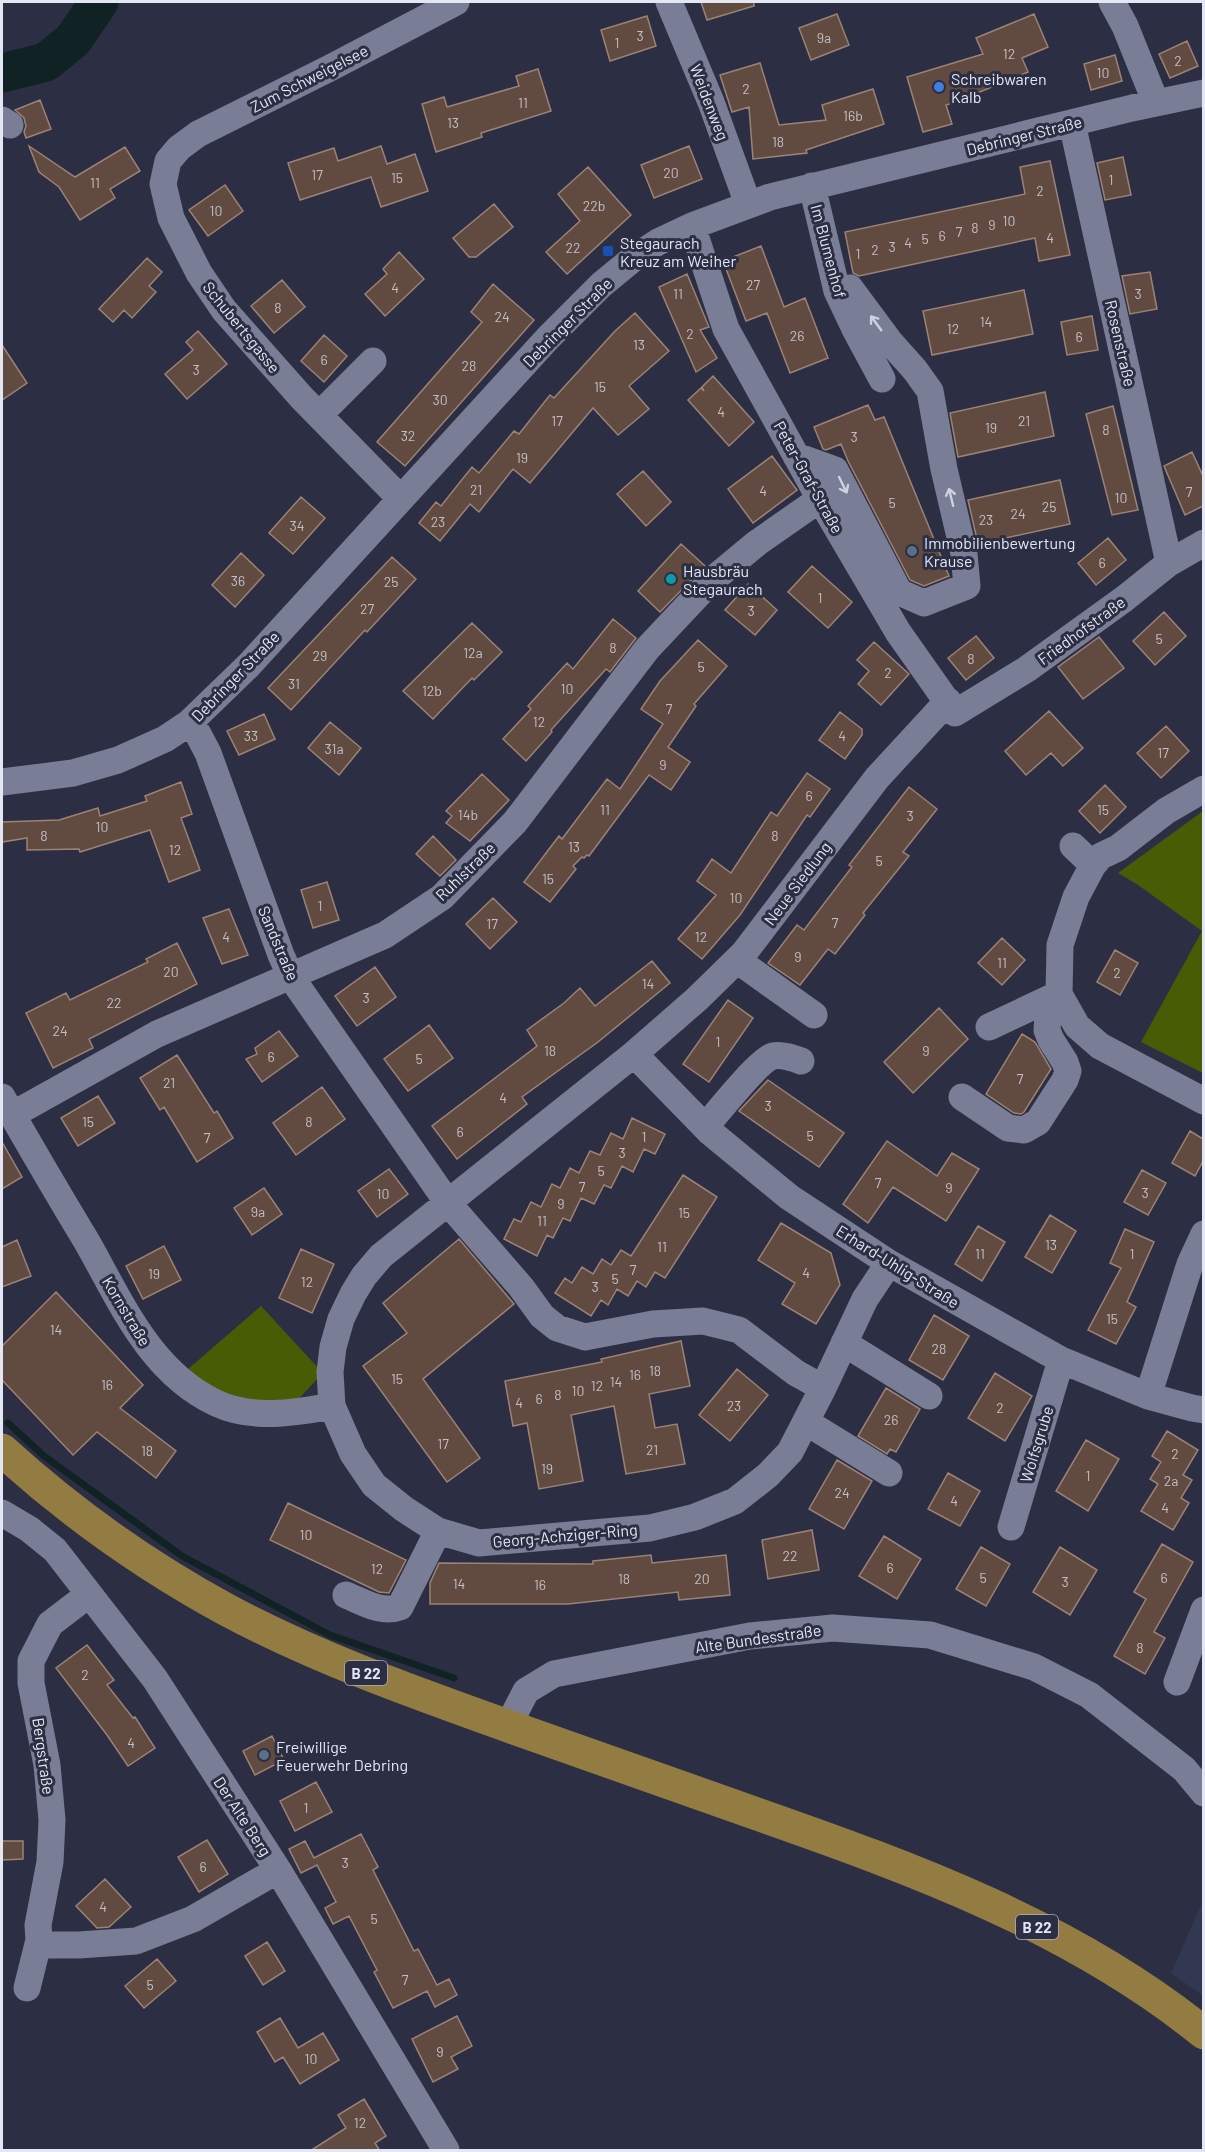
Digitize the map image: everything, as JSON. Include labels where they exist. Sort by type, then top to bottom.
[{"type":"main road","name":"B 22","points":[[2,1450],[42,1486],[107,1535],[228,1610],[347,1666],[410,1692],[856,1849],[978,1898],[1061,1939],[1126,1978],[1203,2033]]},
{"type":"street","name":"Zum Schweigelsee","points":[[168,161],[179,148],[198,134],[456,2]]},
{"type":"street","name":"Weidenweg","points":[[669,2],[711,102],[748,204]]},
{"type":"street","points":[[1112,2],[1125,26],[1156,103]]},
{"type":"street","name":"Debringer Straße","points":[[2,782],[73,773],[118,760],[165,739],[189,723],[249,664],[548,338],[601,285],[635,257],[658,242],[748,204],[812,186],[1203,93]]},
{"type":"street","name":"Rosenstraße","points":[[1072,123],[1169,563]]},
{"type":"street","name":"Schubertsgasse","points":[[168,161],[163,184],[171,218],[199,273],[224,310],[319,415],[400,498]]},
{"type":"street","name":"Im Blumenhof","points":[[812,186],[837,291],[882,379]]},
{"type":"street","name":"Peter-Graf-Straße","points":[[692,226],[726,329],[820,499],[898,632],[951,707]]},
{"type":"street","points":[[796,456],[835,470],[899,592],[924,603],[967,586],[964,554],[944,469],[930,392],[850,288],[837,291]]},
{"type":"street","points":[[319,415],[373,361]]},
{"type":"street","name":"Ruhlstraße","points":[[7,1106],[157,1034],[384,935],[442,897],[515,822],[647,648],[710,582],[757,543],[820,499]]},
{"type":"street","name":"Friedhofstraße","points":[[951,707],[1027,669],[1124,599],[1169,563],[1203,543]]},
{"type":"street","name":"Neue Siedlung","points":[[634,1053],[697,999],[736,960],[877,778],[912,737],[951,707]]},
{"type":"street","name":"Sandstraße","points":[[189,723],[208,753],[291,977],[448,1203],[521,1287],[542,1316],[557,1328],[585,1337],[652,1324],[704,1321],[739,1330],[796,1373],[823,1388]]},
{"type":"street","points":[[962,1097],[1008,1128],[1024,1130],[1038,1122],[1065,1080],[1068,1071],[1047,1030],[1054,997],[1060,945],[1076,897],[1093,865],[1101,856],[1118,848],[1166,811],[1203,789]]},
{"type":"street","points":[[1072,846],[1093,865]]},
{"type":"street","points":[[736,960],[814,1015]]},
{"type":"street","points":[[988,1027],[1054,997]]},
{"type":"street","points":[[1054,997],[1077,1026],[1100,1046],[1203,1101]]},
{"type":"street","name":"Erhard-Uhlig-Straße","points":[[634,1053],[705,1127],[789,1197],[889,1263],[1060,1360],[1148,1396],[1203,1410]]},
{"type":"street","name":"Georg-Achziger-Ring","points":[[634,1053],[381,1256],[352,1294],[341,1319],[333,1347],[330,1372],[332,1406],[353,1454],[374,1485],[404,1509],[438,1531],[479,1543],[650,1528],[695,1517],[735,1501],[768,1475],[790,1452],[865,1299],[889,1263]]},
{"type":"street","points":[[705,1127],[761,1065],[773,1056],[801,1060]]},
{"type":"street","name":"Kornstraße","points":[[7,1106],[145,1344],[188,1387],[217,1404],[248,1412],[286,1414],[332,1406]]},
{"type":"street","points":[[1148,1396],[1190,1264],[1203,1234]]},
{"type":"street","points":[[844,1343],[929,1396]]},
{"type":"street","name":"Wolfsgrube","points":[[1011,1527],[1060,1360]]},
{"type":"street","points":[[806,1422],[889,1473]]},
{"type":"street","name":"Der Alte Berg","points":[[2,1513],[55,1550],[155,1679],[279,1870],[446,2151]]},
{"type":"street","points":[[346,1595],[382,1609],[394,1610],[400,1607],[438,1531]]},
{"type":"street","name":"Bergstraße","points":[[27,1988],[39,1940],[38,1925],[50,1862],[52,1820],[47,1765],[31,1683],[31,1661],[50,1624],[88,1595]]},
{"type":"street","points":[[1178,1682],[1203,1610]]},
{"type":"street","name":"Alte Bundesstraße","points":[[508,1726],[526,1691],[554,1674],[750,1636],[833,1628],[930,1635],[1034,1667],[1089,1695],[1184,1769],[1203,1793]]},
{"type":"street","points":[[39,1940],[48,1945],[136,1941],[193,1919],[279,1870]]},
{"type":"shaded area","points":[[1203,1901],[1203,1996],[1171,1973]]},
{"type":"green space","points":[[1203,811],[1203,1073],[1141,1042],[1202,931],[1118,873]]},
{"type":"green space","points":[[261,1306],[321,1371],[320,1376],[294,1404],[254,1403],[217,1391],[187,1370]]},
{"type":"building","points":[[701,2],[754,2],[754,6],[707,20]]},
{"type":"building","points":[[837,14],[849,45],[811,60],[799,28]]},
{"type":"building","points":[[1034,14],[1048,47],[1022,58],[1028,72],[970,96],[970,98],[946,105],[952,124],[923,132],[907,77],[983,54],[976,38]]},
{"type":"building","points":[[647,16],[656,46],[610,61],[601,30]]},
{"type":"building","points":[[1187,41],[1198,66],[1170,78],[1159,54]]},
{"type":"building","points":[[1115,55],[1122,81],[1091,90],[1084,64]]},
{"type":"building","points":[[760,63],[779,125],[826,120],[822,105],[873,89],[884,124],[806,150],[807,153],[753,159],[749,107],[732,112],[720,75]]},
{"type":"building","points":[[538,69],[551,111],[481,133],[482,137],[436,152],[422,104],[444,97],[447,107],[519,86],[516,76]]},
{"type":"building","points":[[40,100],[51,129],[26,138],[24,118],[15,110]]},
{"type":"building","points":[[29,146],[75,177],[125,147],[140,171],[110,189],[115,198],[80,220],[59,187],[39,172]]},
{"type":"building","points":[[381,146],[387,164],[415,154],[428,191],[381,207],[371,177],[300,200],[288,163],[334,148],[338,161]]},
{"type":"building","points":[[689,146],[702,179],[654,198],[641,165]]},
{"type":"building","points":[[1123,157],[1131,195],[1105,200],[1097,163]]},
{"type":"building","points":[[1050,161],[1070,255],[1039,261],[1035,238],[859,276],[853,273],[845,232],[1025,194],[1020,167]]},
{"type":"building","points":[[588,167],[631,215],[567,274],[546,252],[580,221],[558,194]]},
{"type":"building","points":[[225,185],[243,211],[208,236],[189,210]]},
{"type":"building","points":[[494,204],[513,227],[476,257],[469,257],[453,238]]},
{"type":"building","points":[[761,246],[784,307],[805,298],[828,358],[790,373],[767,313],[746,321],[723,261]]},
{"type":"building","points":[[399,252],[424,279],[385,316],[365,294],[387,274],[383,269]]},
{"type":"building","points":[[147,258],[162,272],[149,286],[156,292],[132,318],[124,310],[113,322],[99,309]]},
{"type":"building","points":[[1150,272],[1157,309],[1130,314],[1122,276]]},
{"type":"building","points":[[687,274],[709,327],[700,330],[717,358],[696,372],[659,287]]},
{"type":"building","points":[[282,280],[305,307],[274,333],[251,306]]},
{"type":"building","points":[[493,284],[534,320],[405,466],[377,442],[482,322],[471,312]]},
{"type":"building","points":[[1024,290],[1033,334],[932,355],[923,311]]},
{"type":"building","points":[[635,313],[669,351],[629,386],[649,409],[618,435],[593,408],[530,483],[513,469],[479,512],[470,504],[440,541],[419,523],[436,502],[441,506],[472,467],[479,473],[514,431],[519,434],[550,395],[554,398],[615,331]]},
{"type":"building","points":[[1092,316],[1098,350],[1067,355],[1061,322]]},
{"type":"building","points":[[198,331],[227,364],[187,399],[165,374],[193,350],[186,342]]},
{"type":"building","points":[[324,335],[347,356],[324,382],[301,361]]},
{"type":"building","points":[[2,345],[27,383],[2,400]]},
{"type":"building","points":[[713,376],[754,422],[729,446],[688,400],[701,388],[704,391],[702,387]]},
{"type":"building","points":[[1045,392],[1054,436],[958,457],[950,413]]},
{"type":"building","points":[[868,405],[875,420],[884,417],[949,576],[924,586],[910,580],[841,444],[823,449],[814,427]]},
{"type":"building","points":[[1113,406],[1138,510],[1112,515],[1086,414]]},
{"type":"building","points":[[1192,452],[1203,476],[1203,506],[1185,515],[1164,466]]},
{"type":"building","points":[[772,456],[797,490],[753,523],[728,489]]},
{"type":"building","points":[[643,471],[671,502],[646,526],[617,494]]},
{"type":"building","points":[[1060,480],[1070,524],[978,544],[968,500]]},
{"type":"building","points":[[301,497],[325,518],[293,554],[269,533]]},
{"type":"building","points":[[1108,538],[1126,560],[1096,585],[1078,563]]},
{"type":"building","name":"Hausbräu Stegaurach","points":[[681,544],[705,566],[660,612],[638,591]]},
{"type":"building","points":[[241,553],[264,575],[235,607],[212,585]]},
{"type":"building","points":[[392,557],[416,579],[291,710],[268,688]]},
{"type":"building","points":[[812,566],[852,602],[828,628],[788,592]]},
{"type":"building","points":[[748,584],[777,610],[755,635],[725,610]]},
{"type":"building","points":[[1164,612],[1186,636],[1155,665],[1133,641]]},
{"type":"building","points":[[613,619],[636,638],[610,672],[606,669],[526,761],[503,739],[531,709],[528,706],[567,663],[573,669]]},
{"type":"building","points":[[472,623],[502,652],[474,680],[472,678],[433,719],[403,691]]},
{"type":"building","points":[[976,636],[994,658],[966,680],[948,658]]},
{"type":"building","points":[[1099,637],[1124,668],[1083,699],[1058,667]]},
{"type":"building","points":[[698,640],[727,666],[694,704],[696,706],[668,747],[690,762],[671,790],[649,775],[589,856],[582,857],[573,866],[576,869],[550,902],[524,882],[559,836],[562,839],[607,779],[620,789],[663,724],[641,709],[660,681]]},
{"type":"building","points":[[874,642],[909,674],[881,705],[858,684],[869,671],[857,660]]},
{"type":"building","points":[[1049,711],[1083,748],[1063,766],[1051,753],[1026,775],[1005,751]]},
{"type":"building","points":[[840,712],[862,729],[862,735],[845,759],[819,740]]},
{"type":"building","points":[[264,714],[275,739],[239,755],[227,731]]},
{"type":"building","points":[[330,722],[361,748],[339,775],[308,748]]},
{"type":"building","points":[[1166,726],[1189,751],[1161,778],[1137,753]]},
{"type":"building","points":[[807,773],[830,789],[810,817],[807,815],[740,915],[702,959],[678,939],[716,895],[697,881],[712,859],[731,873],[771,812],[777,816]]},
{"type":"building","points":[[482,774],[509,800],[470,841],[446,823],[452,816],[446,811]]},
{"type":"building","points":[[181,782],[192,814],[181,818],[200,870],[169,882],[150,830],[80,852],[79,849],[27,850],[27,838],[2,842],[2,822],[59,820],[98,808],[100,816],[147,801],[145,796]]},
{"type":"building","points":[[1105,785],[1126,807],[1100,833],[1079,811]]},
{"type":"building","points":[[909,787],[937,809],[903,852],[909,856],[863,913],[865,915],[835,954],[828,949],[800,985],[768,963],[797,925],[804,930],[852,867],[849,865]]},
{"type":"building","points":[[433,836],[456,860],[440,876],[416,854]]},
{"type":"building","points":[[327,882],[339,920],[313,928],[301,890]]},
{"type":"building","points":[[493,898],[517,922],[490,949],[466,924]]},
{"type":"building","points":[[229,909],[248,955],[222,964],[203,918]]},
{"type":"building","points":[[1002,938],[1025,960],[1002,985],[978,963]]},
{"type":"building","points":[[177,943],[197,984],[89,1039],[93,1048],[53,1068],[26,1013],[66,993],[70,1000],[148,962],[146,959]]},
{"type":"building","points":[[1115,950],[1138,963],[1120,995],[1097,982]]},
{"type":"building","points":[[652,961],[670,983],[598,1042],[522,1097],[527,1104],[457,1159],[432,1126],[537,1046],[527,1030],[564,1003],[580,988],[595,1006]]},
{"type":"building","points":[[375,967],[396,997],[357,1026],[335,996]]},
{"type":"building","points":[[728,1000],[753,1018],[709,1082],[683,1064]]},
{"type":"building","points":[[939,1008],[968,1039],[913,1093],[884,1062]]},
{"type":"building","points":[[429,1025],[453,1058],[408,1091],[384,1059]]},
{"type":"building","points":[[279,1031],[298,1056],[262,1082],[246,1059],[257,1054],[255,1048]]},
{"type":"building","points":[[1022,1034],[1035,1042],[1051,1069],[1021,1114],[1014,1113],[986,1094]]},
{"type":"building","points":[[177,1055],[214,1113],[217,1111],[233,1138],[197,1162],[164,1107],[160,1110],[140,1078]]},
{"type":"building","points":[[768,1080],[844,1133],[819,1167],[739,1111]]},
{"type":"building","points":[[322,1087],[345,1119],[296,1155],[273,1123]]},
{"type":"building","points":[[98,1096],[115,1123],[78,1146],[61,1118]]},
{"type":"building","points":[[632,1118],[665,1134],[655,1154],[644,1149],[633,1172],[622,1166],[611,1188],[604,1185],[594,1204],[581,1198],[570,1221],[563,1218],[553,1238],[547,1235],[537,1256],[504,1239],[514,1219],[521,1222],[531,1202],[541,1207],[552,1184],[560,1188],[570,1168],[579,1173],[590,1151],[600,1155],[611,1133],[623,1139]]},
{"type":"building","points":[[1190,1131],[1203,1139],[1203,1161],[1195,1176],[1172,1163]]},
{"type":"building","points":[[887,1141],[937,1176],[952,1153],[979,1169],[946,1221],[893,1187],[868,1223],[843,1204]]},
{"type":"building","points":[[2,1142],[22,1177],[2,1189]]},
{"type":"building","points":[[389,1169],[408,1194],[377,1217],[358,1191]]},
{"type":"building","points":[[1142,1170],[1166,1183],[1148,1215],[1124,1202]]},
{"type":"building","points":[[683,1175],[717,1197],[665,1278],[655,1272],[646,1287],[637,1281],[628,1296],[617,1289],[608,1305],[601,1300],[591,1316],[555,1293],[565,1278],[572,1283],[582,1267],[593,1274],[602,1259],[611,1265],[621,1250],[631,1256]]},
{"type":"building","points":[[264,1188],[282,1214],[252,1235],[234,1208]]},
{"type":"building","points":[[1050,1215],[1076,1231],[1052,1273],[1025,1257]]},
{"type":"building","points":[[781,1223],[831,1253],[840,1285],[816,1324],[782,1304],[795,1283],[758,1260]]},
{"type":"building","points":[[978,1226],[1005,1242],[982,1281],[955,1264]]},
{"type":"building","points":[[1125,1229],[1154,1242],[1127,1302],[1136,1307],[1116,1344],[1088,1330],[1121,1268],[1110,1263]]},
{"type":"building","points":[[459,1239],[514,1304],[423,1379],[480,1458],[447,1482],[363,1366],[407,1333],[383,1303]]},
{"type":"building","points":[[17,1240],[31,1276],[2,1287],[2,1247]]},
{"type":"building","points":[[164,1246],[181,1280],[143,1299],[126,1266]]},
{"type":"building","points":[[301,1249],[334,1264],[312,1313],[279,1298]]},
{"type":"building","points":[[56,1292],[143,1385],[120,1408],[176,1451],[156,1478],[97,1432],[73,1455],[2,1380],[2,1346]]},
{"type":"building","points":[[934,1315],[969,1336],[943,1380],[909,1360]]},
{"type":"building","points":[[681,1341],[690,1386],[649,1394],[655,1428],[677,1424],[685,1464],[626,1474],[614,1406],[571,1415],[583,1481],[539,1489],[527,1423],[513,1426],[505,1381],[602,1362],[601,1359]]},
{"type":"building","points":[[737,1369],[768,1395],[730,1441],[699,1415]]},
{"type":"building","points":[[995,1373],[1032,1396],[1005,1441],[968,1418]]},
{"type":"building","points":[[886,1388],[920,1409],[896,1452],[890,1449],[887,1454],[858,1436]]},
{"type":"building","points":[[1167,1431],[1198,1450],[1183,1475],[1192,1480],[1181,1498],[1189,1503],[1173,1530],[1141,1511],[1158,1484],[1150,1479],[1161,1462],[1152,1456]]},
{"type":"building","points":[[1086,1440],[1119,1459],[1088,1511],[1056,1491]]},
{"type":"building","points":[[837,1460],[872,1481],[844,1529],[809,1509]]},
{"type":"building","points":[[948,1473],[980,1491],[960,1526],[928,1509]]},
{"type":"building","points":[[288,1503],[406,1560],[389,1593],[379,1592],[270,1540]]},
{"type":"building","points":[[812,1530],[819,1570],[768,1579],[762,1540]]},
{"type":"building","points":[[884,1536],[921,1559],[897,1599],[859,1576]]},
{"type":"building","points":[[1162,1544],[1193,1562],[1154,1632],[1165,1638],[1145,1674],[1114,1656],[1146,1599],[1134,1592]]},
{"type":"building","points":[[981,1547],[1010,1564],[986,1606],[956,1589]]},
{"type":"building","points":[[1060,1547],[1097,1570],[1070,1615],[1033,1592]]},
{"type":"building","points":[[651,1555],[652,1563],[726,1555],[730,1595],[679,1600],[678,1592],[568,1604],[430,1604],[430,1583],[439,1563],[593,1564],[593,1561]]},
{"type":"building","points":[[87,1645],[114,1680],[107,1685],[133,1718],[135,1717],[155,1748],[128,1766],[56,1668]]},
{"type":"building","name":"Freiwillige Feuerwehr Debring","points":[[272,1736],[284,1760],[255,1775],[243,1751]]},
{"type":"building","points":[[316,1782],[332,1812],[295,1831],[280,1801]]},
{"type":"building","points":[[361,1834],[378,1867],[373,1870],[414,1951],[418,1949],[437,1985],[449,1979],[457,1995],[435,2007],[427,1991],[393,2008],[374,1972],[377,1970],[349,1916],[333,1924],[325,1908],[336,1902],[317,1865],[301,1873],[289,1849],[305,1841],[314,1858]]},
{"type":"building","points":[[207,1840],[228,1874],[199,1892],[178,1857]]},
{"type":"building","points":[[2,1841],[23,1841],[23,1859],[2,1860]]},
{"type":"building","points":[[105,1879],[131,1907],[109,1927],[97,1928],[76,1906]]},
{"type":"building","points":[[267,1942],[285,1971],[263,1985],[245,1956]]},
{"type":"building","points":[[157,1959],[176,1981],[144,2008],[125,1986]]},
{"type":"building","points":[[457,2016],[472,2046],[451,2057],[458,2069],[433,2082],[412,2039]]},
{"type":"building","points":[[280,2018],[298,2048],[323,2033],[339,2060],[300,2084],[283,2057],[275,2062],[257,2032]]},
{"type":"building","points":[[364,2099],[386,2136],[375,2143],[380,2151],[310,2151],[346,2128],[338,2115]]},
{"type":"waterway","points":[[2,73],[46,62],[73,40],[99,2]]},
{"type":"waterway","points":[[8,1423],[44,1456],[182,1556],[330,1635],[454,1678]]},
{"type":"place","name":"Schreibwaren Kalb","points":[[939,87]]},
{"type":"place","name":"Stegaurach Kreuz am Weiher","points":[[608,251]]},
{"type":"place","name":"Immobilienbewertung Krause","points":[[912,551]]},
{"type":"place","name":"Hausbräu Stegaurach","points":[[671,579]]},
{"type":"place","name":"Freiwillige Feuerwehr Debring","points":[[264,1755]]}]
